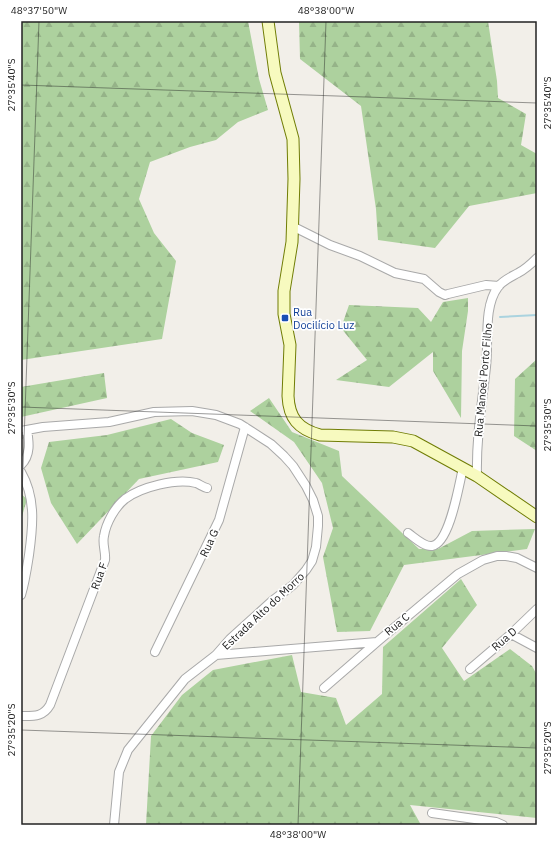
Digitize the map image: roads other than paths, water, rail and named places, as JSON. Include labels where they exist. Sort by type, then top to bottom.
[{"type":"main road","points":[[268,21],[275,73],[293,139],[292,242],[284,291],[284,308],[290,345],[288,382],[289,404],[293,418],[301,427],[309,432],[320,435],[393,437],[408,439],[477,476],[537,517]]},
{"type":"street","points":[[292,226],[330,245],[360,256],[395,273],[424,279],[442,294],[448,294],[486,285],[499,286],[504,281],[528,267],[537,258]]},
{"type":"street","name":"Rua Manoel Porto Filho","points":[[477,476],[477,436],[486,366],[488,319],[491,301],[499,286]]},
{"type":"street","name":"Estrada Alto do Morro","points":[[24,430],[108,422],[154,412],[192,412],[216,415],[245,427],[271,444],[284,456],[301,477],[313,500],[318,516],[318,539],[312,561],[294,585],[272,601],[230,639],[216,655],[185,679],[128,750],[119,772],[114,825]]},
{"type":"street","name":"Rua G","points":[[155,652],[219,520],[245,427]]},
{"type":"street","points":[[21,465],[28,454],[29,445],[24,430]]},
{"type":"street","points":[[408,533],[426,546],[432,546],[441,540],[445,534],[452,513],[463,468]]},
{"type":"street","points":[[21,472],[30,496],[33,527],[26,577],[21,595]]},
{"type":"street","name":"Rua F","points":[[21,716],[38,715],[46,711],[50,704],[104,564],[106,553],[103,537],[116,509],[124,500],[132,495],[162,485],[185,482],[196,483],[207,488]]},
{"type":"street","name":"Rua C","points":[[216,655],[377,642],[458,574],[483,560],[497,556],[506,556],[516,558],[537,568]]},
{"type":"street","name":"Rua D","points":[[470,669],[511,634],[537,609]]},
{"type":"street","points":[[511,634],[537,648]]},
{"type":"street","points":[[324,688],[377,642]]},
{"type":"street","points":[[432,813],[472,822],[496,822],[503,825]]},
{"type":"waterway","points":[[500,317],[537,315]]},
{"type":"place","name":"Rua Docilício Luz","points":[[285,318]]}]
